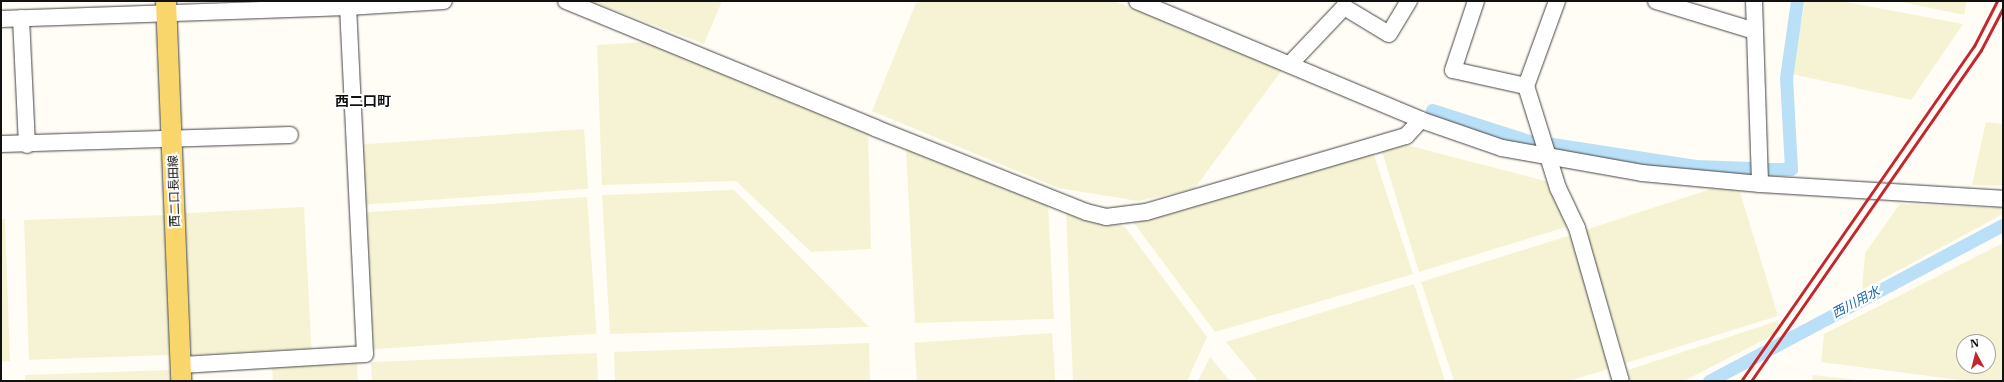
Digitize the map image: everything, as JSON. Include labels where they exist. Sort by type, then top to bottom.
[{"type":"main road","name":"西二口長田線","points":[[166,8],[181,373]]},
{"type":"street","points":[[1,18],[21,18],[166,8],[444,1]]},
{"type":"street","points":[[566,1],[875,128],[1086,212],[1106,217],[1146,212],[1406,136],[1420,120]]},
{"type":"street","points":[[1137,1],[1290,64],[1420,120],[1502,148],[1548,158],[1642,173],[1760,184],[2003,199]]},
{"type":"street","points":[[1290,64],[1344,7],[1389,34],[1409,1]]},
{"type":"street","points":[[1476,1],[1453,70],[1526,86]]},
{"type":"street","points":[[1558,1],[1526,86],[1558,188],[1577,228],[1621,381]]},
{"type":"street","points":[[1656,1],[1755,31]]},
{"type":"street","points":[[1754,1],[1760,184]]},
{"type":"street","points":[[181,373],[365,354],[348,4]]},
{"type":"street","points":[[21,18],[27,145]]},
{"type":"street","points":[[1,144],[27,145],[290,135]]},
{"type":"shaded area","points":[[591,1],[722,1],[704,44]]},
{"type":"shaded area","points":[[923,1],[1114,1],[1282,70],[1194,189],[1138,201],[1058,188],[872,111],[916,3]]},
{"type":"shaded area","points":[[1805,1],[1841,1],[1963,24],[1911,100],[1792,74]]},
{"type":"shaded area","points":[[1897,1],[1967,1],[1964,15]]},
{"type":"shaded area","points":[[646,42],[868,133],[871,249],[811,252],[736,181],[602,185],[597,45]]},
{"type":"shaded area","points":[[1986,122],[2003,124],[2003,186],[1972,185]]},
{"type":"shaded area","points":[[584,129],[588,189],[366,204],[362,145]]},
{"type":"shaded area","points":[[1407,145],[1549,182],[1566,227],[1419,272],[1381,148]]},
{"type":"shaded area","points":[[906,149],[1048,205],[1054,319],[915,323]]},
{"type":"shaded area","points":[[1372,149],[1413,274],[1215,332],[1134,223]]},
{"type":"shaded area","points":[[1720,186],[1739,189],[1778,316],[1626,363],[1585,230]]},
{"type":"shaded area","points":[[734,190],[869,327],[610,334],[602,195]]},
{"type":"shaded area","points":[[587,197],[597,334],[374,349],[365,213]]},
{"type":"shaded area","points":[[1900,204],[2003,208],[2003,214],[1862,290],[1865,253]]},
{"type":"shaded area","points":[[304,207],[311,349],[192,355],[184,213]]},
{"type":"shaded area","points":[[1066,210],[1125,227],[1207,337],[1187,381],[1073,381]]},
{"type":"shaded area","points":[[165,215],[170,355],[29,360],[24,220]]},
{"type":"shaded area","points":[[1,219],[5,219],[10,361],[1,362]]},
{"type":"shaded area","points":[[1571,235],[1611,368],[1569,381],[1454,381],[1421,282]]},
{"type":"shaded area","points":[[2003,243],[2003,381],[1967,381],[1821,362],[1824,334]]},
{"type":"shaded area","points":[[1414,284],[1445,381],[1258,381],[1226,342]]},
{"type":"shaded area","points":[[1777,321],[1781,331],[1684,381],[1631,381],[1628,370]]},
{"type":"shaded area","points":[[1052,333],[1055,381],[917,381],[914,343]]},
{"type":"shaded area","points":[[869,343],[870,381],[615,381],[614,352]]},
{"type":"shaded area","points":[[597,353],[598,381],[372,381],[371,362]]},
{"type":"shaded area","points":[[1210,357],[1230,381],[1198,381]]},
{"type":"shaded area","points":[[357,363],[358,381],[273,381],[272,367]]},
{"type":"shaded area","points":[[171,370],[171,381],[25,381],[25,375]]},
{"type":"shaded area","points":[[1813,375],[1868,381],[1812,381]]},
{"type":"waterway","points":[[1766,169],[1791,169],[1786,78],[1797,1]]},
{"type":"waterway","points":[[1432,110],[1532,142]]},
{"type":"waterway","points":[[1552,144],[1695,166],[1751,168]]},
{"type":"waterway","name":"西川用水","points":[[1709,381],[2003,225]]},
{"type":"railway","points":[[1741,381],[1974,46],[1997,1]]},
{"type":"railway","points":[[1751,381],[1981,50],[2003,8]]},
{"type":"district","name":"西二口町","points":[[363,101]]}]
